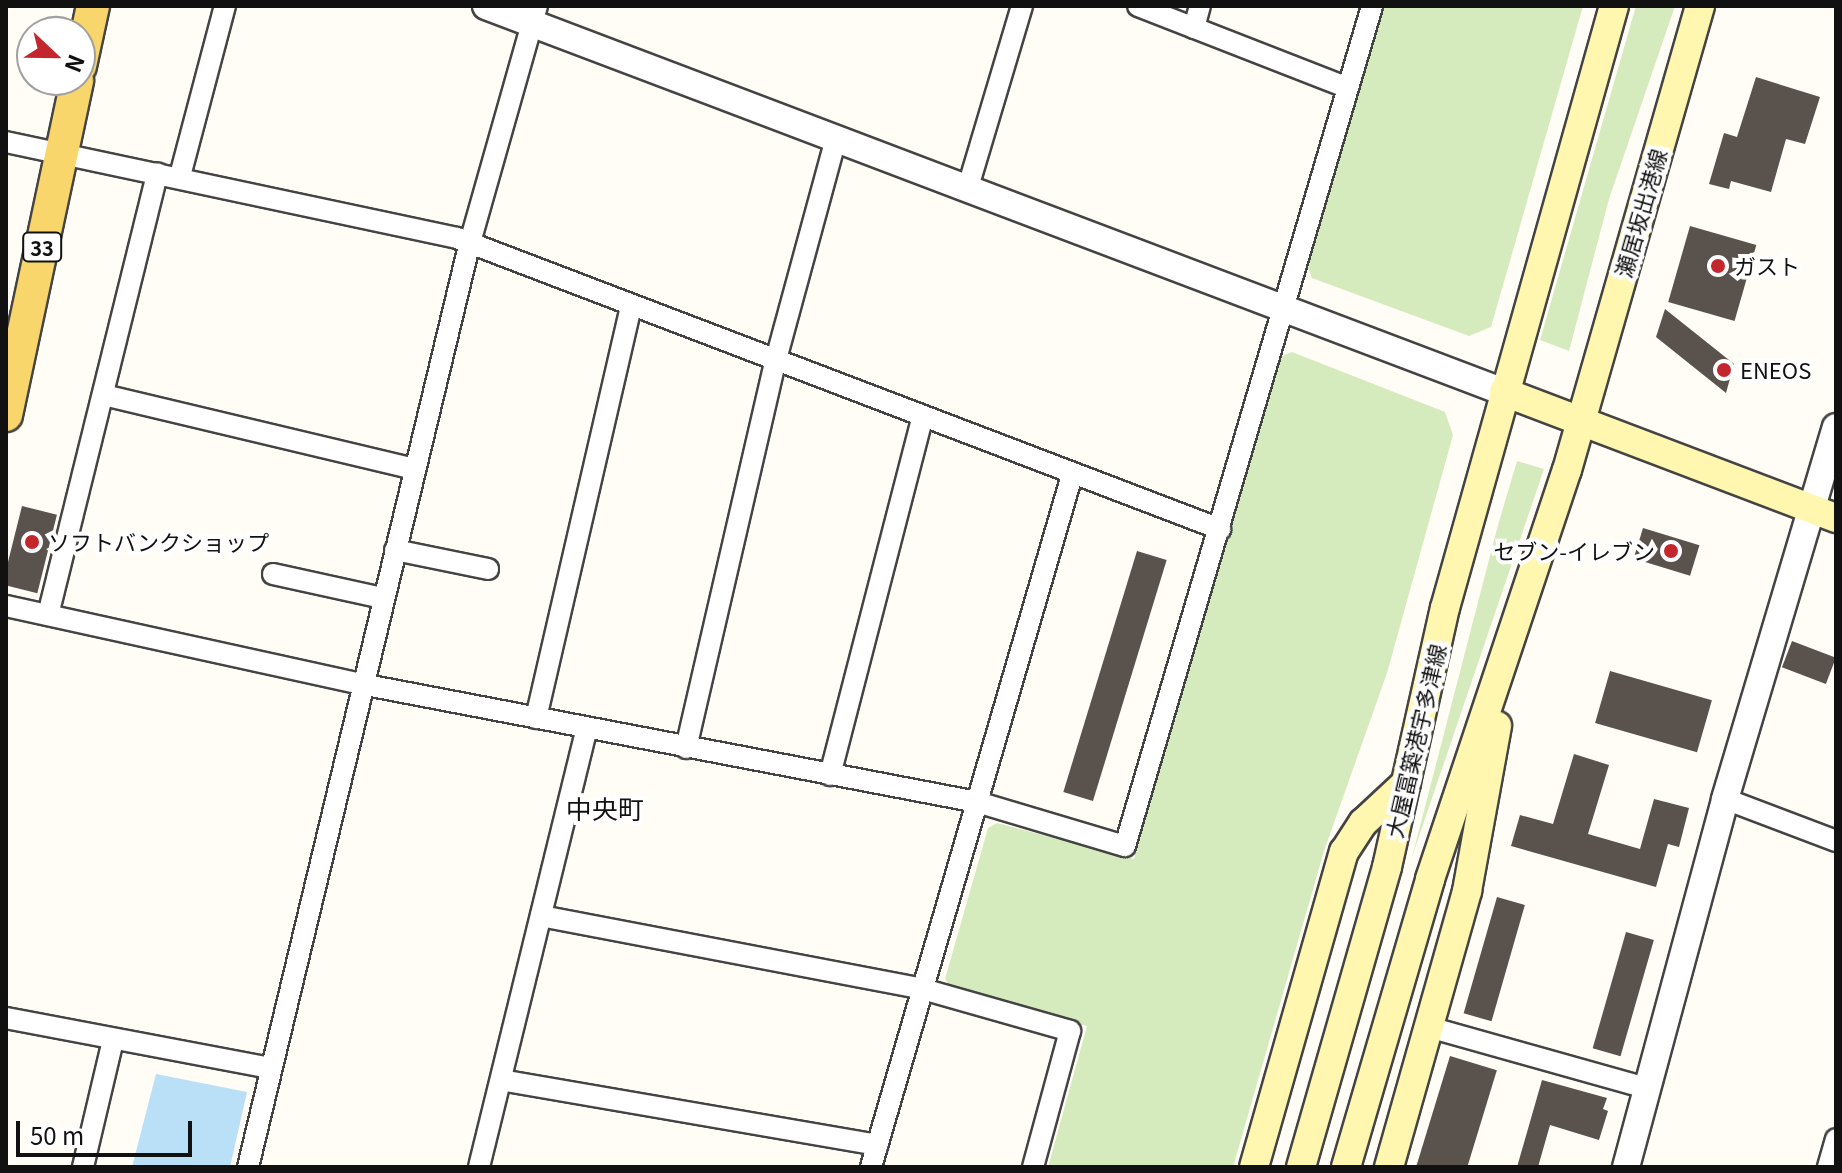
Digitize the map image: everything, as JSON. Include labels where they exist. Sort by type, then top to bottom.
[{"type":"main road","points":[[1614,6],[1504,392],[1824,513]]},
{"type":"main road","name":"瀬居坂出港線","points":[[1581,420],[1700,6]]},
{"type":"main road","name":"33","points":[[6,415],[74,96]]},
{"type":"main road","name":"大屋冨築港宇多津線","points":[[1301,1167],[1406,783],[1445,608],[1504,392]]},
{"type":"main road","points":[[1346,1167],[1430,879],[1516,627],[1581,420]]},
{"type":"main road","points":[[1389,1167],[1467,891],[1516,627]]},
{"type":"main road","points":[[1254,1167],[1344,852],[1363,823],[1406,783]]},
{"type":"street","points":[[180,176],[225,6]]},
{"type":"street","points":[[486,6],[534,15],[836,139],[1504,392]]},
{"type":"street","points":[[968,187],[1022,6]]},
{"type":"street","points":[[1138,6],[1348,88]]},
{"type":"street","points":[[1194,28],[1200,6]]},
{"type":"street","points":[[6,606],[361,684],[977,802],[1125,846],[1286,308],[1372,6]]},
{"type":"street","points":[[248,1167],[361,684],[469,246],[534,15]]},
{"type":"street","points":[[686,748],[775,363],[836,139]]},
{"type":"street","points":[[6,142],[180,176],[457,238],[469,246],[775,363],[1220,529]]},
{"type":"street","points":[[48,615],[157,173]]},
{"type":"street","points":[[536,718],[631,308]]},
{"type":"street","points":[[104,395],[415,469]]},
{"type":"street","points":[[830,775],[922,419]]},
{"type":"street","points":[[1626,1167],[1725,799],[1824,513],[1836,427]]},
{"type":"street","points":[[871,1167],[1072,475]]},
{"type":"street","points":[[395,550],[488,569]]},
{"type":"street","points":[[273,574],[382,598]]},
{"type":"street","points":[[479,1167],[587,728]]},
{"type":"street","points":[[1725,799],[1836,841]]},
{"type":"street","points":[[541,916],[923,989],[1070,1031],[1033,1167]]},
{"type":"street","points":[[6,1018],[270,1068]]},
{"type":"street","points":[[1429,1027],[1649,1089]]},
{"type":"street","points":[[83,1167],[113,1040]]},
{"type":"street","points":[[501,1080],[877,1145]]},
{"type":"street","points":[[1828,1167],[1836,1139]]},
{"type":"green space","points":[[1384,6],[1583,6],[1491,327],[1469,336],[1312,278],[1308,268]]},
{"type":"green space","points":[[1636,6],[1675,6],[1609,199],[1569,351],[1540,340]]},
{"type":"green space","points":[[1292,352],[1445,412],[1453,435],[1387,673],[1324,851],[1233,1167],[1048,1167],[1087,1026],[950,986],[945,979],[988,828],[997,823],[1134,859],[1282,356]]},
{"type":"green space","points":[[1517,461],[1544,469],[1412,857],[1498,525]]},
{"type":"water","points":[[156,1074],[247,1092],[230,1167],[132,1167]]},
{"type":"building","points":[[1756,77],[1820,97],[1805,144],[1786,139],[1771,192],[1731,181],[1729,189],[1709,184],[1724,133],[1737,137]]},
{"type":"building","points":[[1690,226],[1756,245],[1735,321],[1668,302]]},
{"type":"building","points":[[1665,309],[1734,364],[1726,393],[1656,337]]},
{"type":"building","name":"ソフトバンクショップ","points":[[22,506],[57,515],[37,593],[6,585],[6,570]]},
{"type":"building","points":[[1643,528],[1699,545],[1690,576],[1634,559]]},
{"type":"building","points":[[1137,551],[1167,560],[1093,801],[1063,792]]},
{"type":"building","points":[[1792,641],[1836,658],[1826,684],[1782,667]]},
{"type":"building","points":[[1610,671],[1712,700],[1697,752],[1595,723]]},
{"type":"building","points":[[1574,754],[1609,765],[1588,834],[1640,849],[1654,799],[1689,808],[1679,847],[1668,844],[1656,887],[1511,846],[1520,815],[1553,824]]},
{"type":"building","points":[[1497,897],[1525,905],[1492,1021],[1464,1013]]},
{"type":"building","points":[[1626,932],[1654,940],[1621,1056],[1593,1048]]},
{"type":"building","points":[[1450,1056],[1497,1070],[1467,1167],[1416,1167]]},
{"type":"building","points":[[1542,1080],[1607,1098],[1603,1109],[1608,1111],[1599,1140],[1550,1125],[1538,1167],[1517,1167]]},
{"type":"place","name":"ガスト","points":[[1718,266]]},
{"type":"place","name":"ENEOS","points":[[1724,370]]},
{"type":"place","name":"ソフトバンクショップ","points":[[32,542]]},
{"type":"place","name":"セブン-イレブン","points":[[1671,551]]},
{"type":"district","name":"中央町","points":[[605,808]]}]
